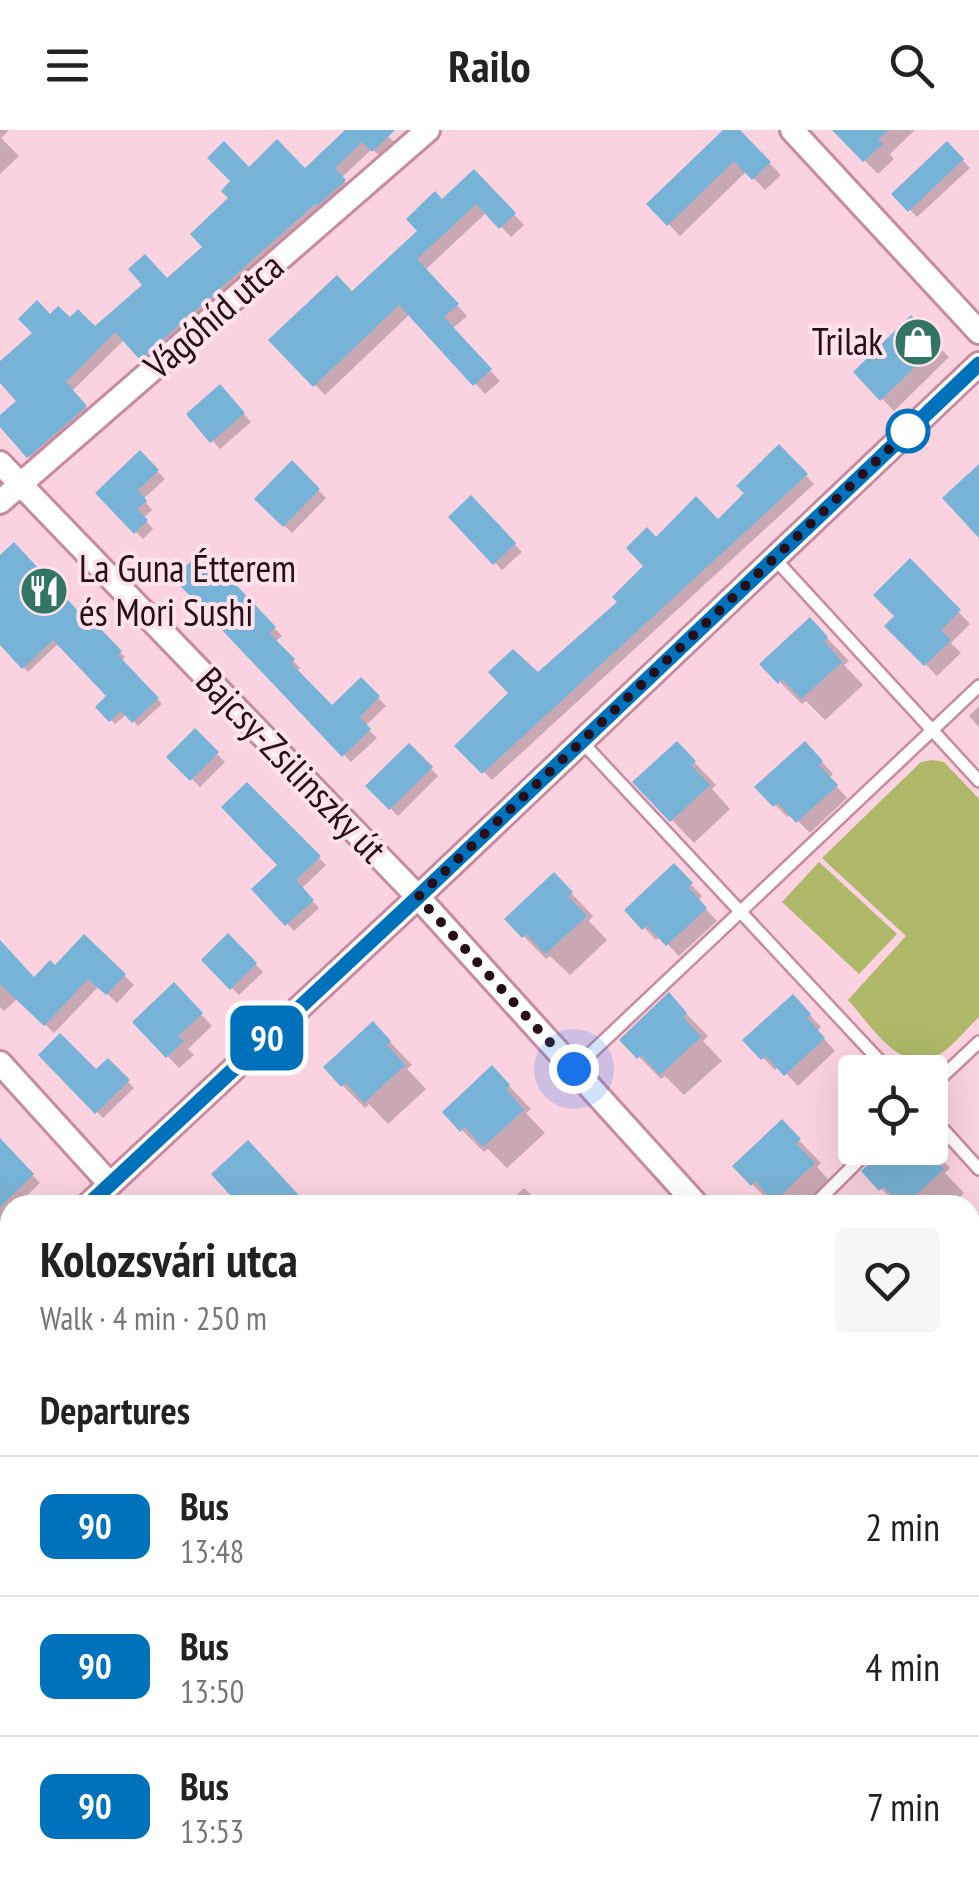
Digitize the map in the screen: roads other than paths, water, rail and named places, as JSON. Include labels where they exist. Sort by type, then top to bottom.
[{"type":"street","name":"Vágóhíd utca","points":[[0,502],[428,130]]},
{"type":"street","points":[[792,130],[979,332]]},
{"type":"street","points":[[98,1195],[979,364]]},
{"type":"street","name":"Bajcsy-Zsilinszky út","points":[[0,463],[418,897],[688,1195]]},
{"type":"street","points":[[0,1063],[110,1184]]},
{"type":"lane","points":[[774,558],[979,781]]},
{"type":"lane","points":[[574,1069],[979,686]]},
{"type":"lane","points":[[582,742],[874,1055]]},
{"type":"lane","points":[[872,787],[883,799]]},
{"type":"lane","points":[[948,1071],[979,1042]]},
{"type":"lane","points":[[948,1135],[979,1169]]},
{"type":"lane","points":[[824,1195],[853,1165]]},
{"type":"place","name":"Trilak","points":[[918,342]]},
{"type":"place","name":"La Guna Étterem és Mori Sushi","points":[[44,591]]}]
